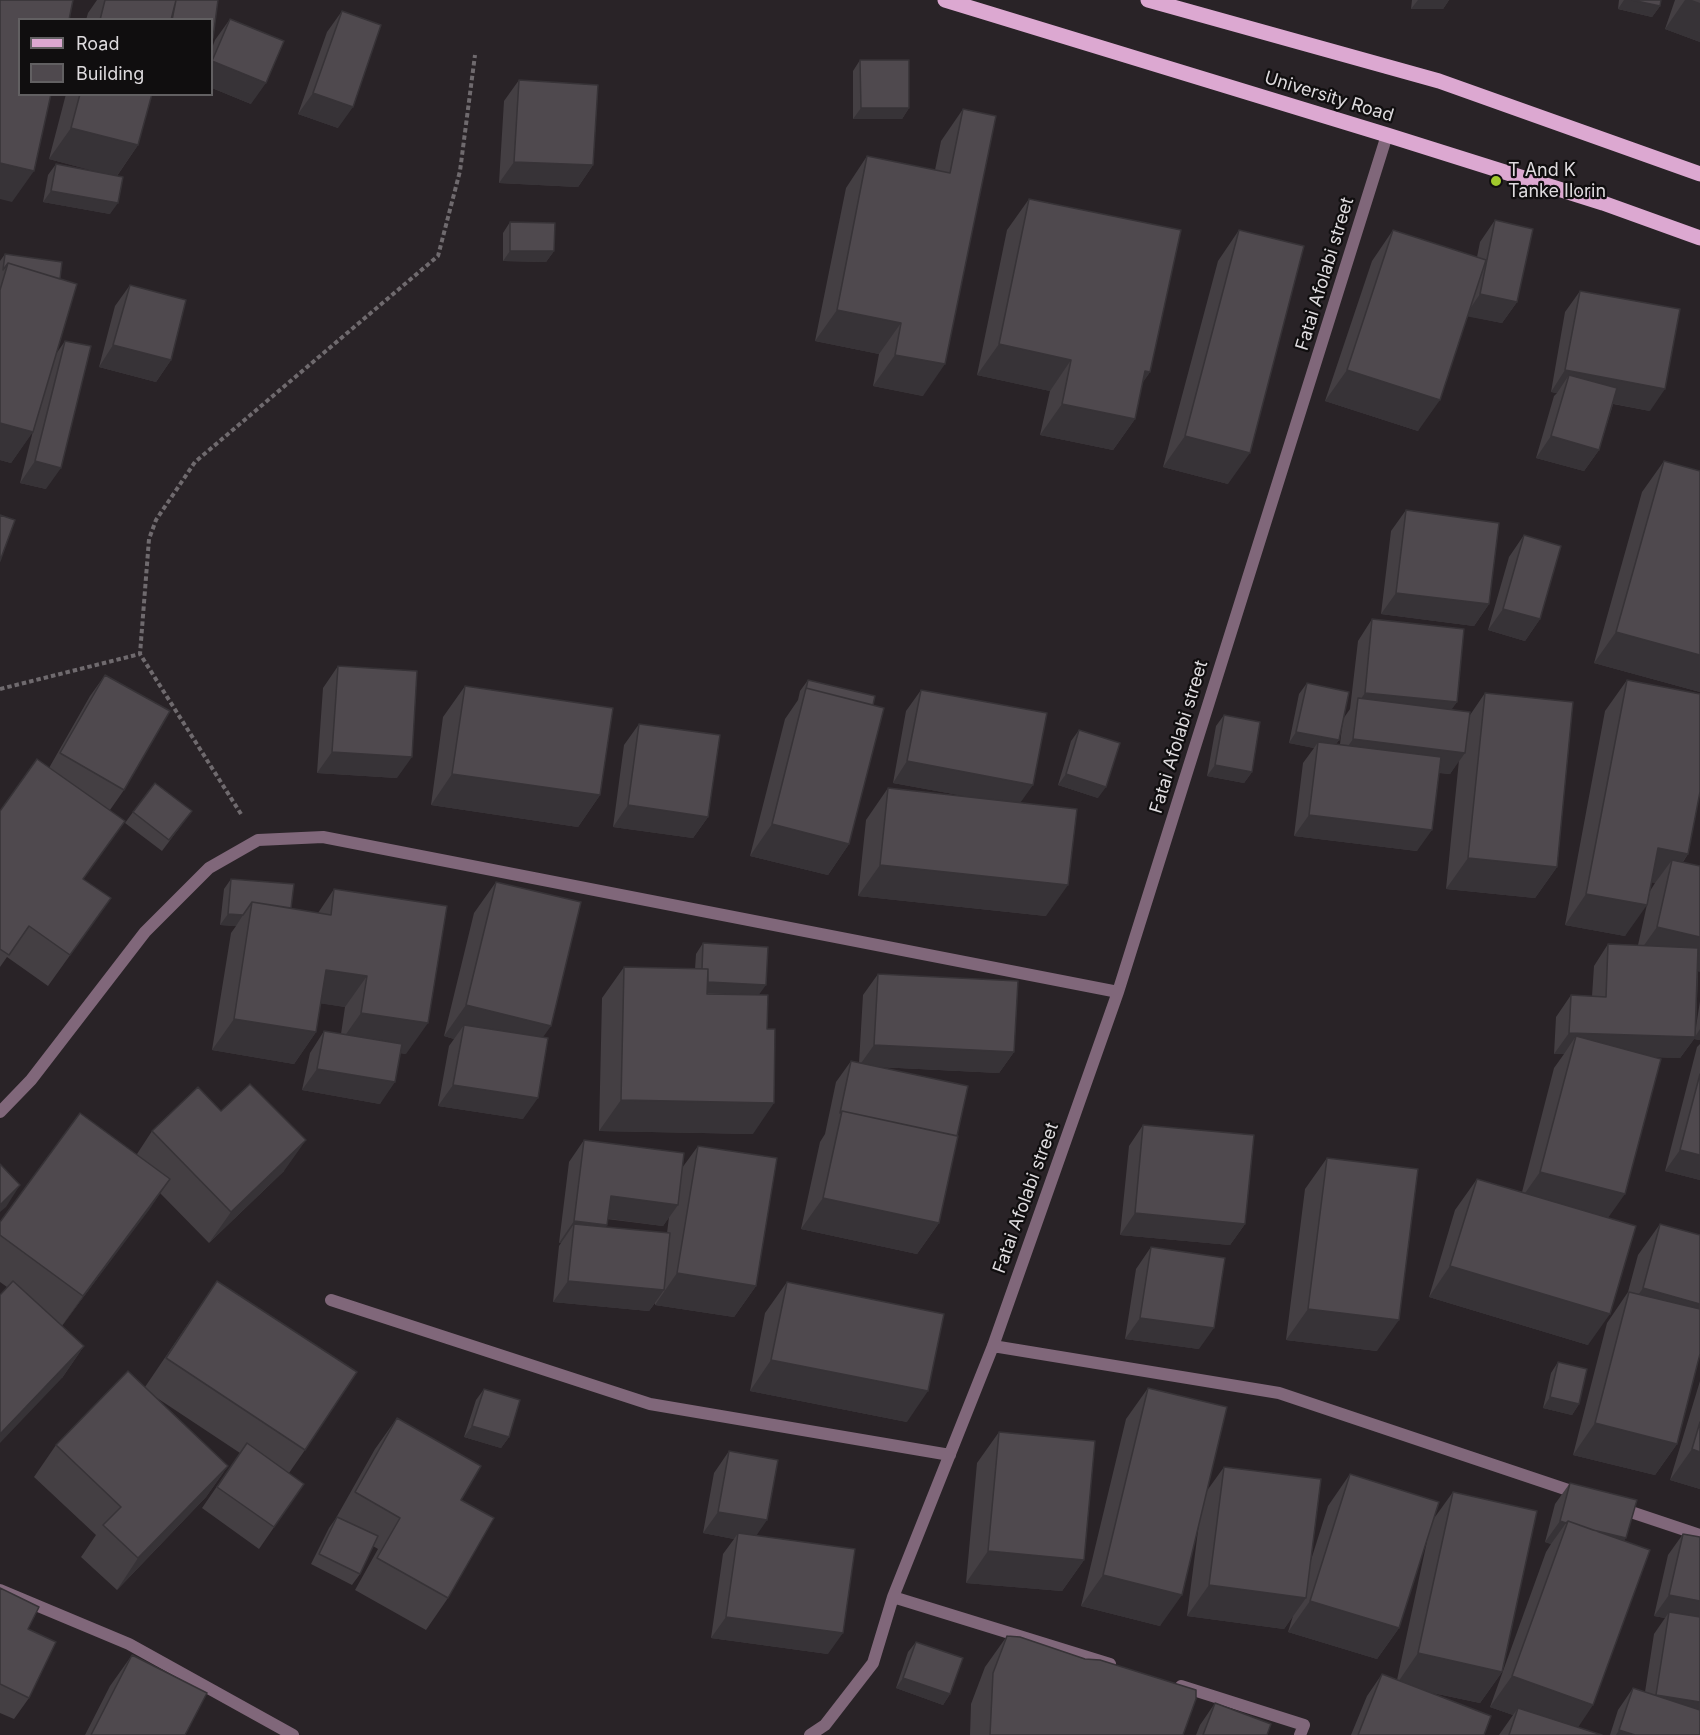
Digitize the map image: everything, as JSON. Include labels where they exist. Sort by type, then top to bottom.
[{"type":"main road","name":"University Road","points":[[945,0],[1387,135],[1603,203],[1700,237]]},
{"type":"main road","points":[[1148,0],[1439,81],[1700,174]]},
{"type":"street","name":"Fatai Afolabi street","points":[[810,1735],[825,1725],[873,1663],[893,1597],[993,1346],[1118,992],[1387,135]]},
{"type":"street","points":[[0,1112],[31,1080],[145,932],[209,868],[258,840],[323,837],[1118,992]]},
{"type":"street","points":[[331,1300],[650,1404],[950,1455]]},
{"type":"street","points":[[993,1346],[1279,1393],[1589,1497]]},
{"type":"street","points":[[1611,1505],[1700,1535]]},
{"type":"street","points":[[0,1590],[129,1644],[293,1735]]},
{"type":"street","points":[[893,1597],[1121,1668]]},
{"type":"street","points":[[1167,1682],[1304,1725],[1300,1735]]},
{"type":"path","points":[[258,840],[140,654],[148,539],[156,520],[195,462],[438,256],[460,171],[475,55]]},
{"type":"path","points":[[0,689],[140,654]]},
{"type":"building","points":[[0,0],[73,0],[69,18],[18,18],[18,96],[51,96],[34,171],[0,163]]},
{"type":"building","points":[[105,0],[176,0],[172,18],[100,18]]},
{"type":"building","points":[[176,0],[218,0],[213,38],[213,18],[172,18]]},
{"type":"building","points":[[1632,0],[1661,0],[1660,6]]},
{"type":"building","points":[[342,11],[381,25],[353,107],[313,93]]},
{"type":"building","points":[[230,19],[284,41],[266,83],[213,61]]},
{"type":"building","points":[[860,60],[909,60],[909,108],[861,108]]},
{"type":"building","points":[[519,80],[598,85],[593,165],[514,162]]},
{"type":"building","points":[[79,96],[151,96],[138,145],[71,128]]},
{"type":"building","points":[[963,109],[996,116],[945,364],[895,355],[901,323],[837,310],[867,156],[950,173]]},
{"type":"building","points":[[56,164],[123,177],[118,203],[51,191]]},
{"type":"building","points":[[1029,199],[1181,230],[1150,372],[1145,371],[1135,419],[1062,404],[1071,360],[999,344]]},
{"type":"building","points":[[1495,220],[1533,229],[1517,302],[1480,294]]},
{"type":"building","points":[[510,222],[555,223],[554,251],[510,251]]},
{"type":"building","points":[[1239,230],[1304,246],[1250,453],[1185,436]]},
{"type":"building","points":[[1393,230],[1486,260],[1440,400],[1347,370]]},
{"type":"building","points":[[5,254],[62,262],[60,279],[8,263],[3,270]]},
{"type":"building","points":[[8,263],[77,284],[33,432],[0,423],[0,290]]},
{"type":"building","points":[[130,285],[186,300],[171,360],[113,345]]},
{"type":"building","points":[[1580,291],[1680,309],[1665,389],[1565,370]]},
{"type":"building","points":[[65,341],[91,346],[61,468],[35,461]]},
{"type":"building","points":[[1569,375],[1617,388],[1599,450],[1551,436]]},
{"type":"building","points":[[1664,461],[1700,471],[1700,655],[1616,632]]},
{"type":"building","points":[[1406,510],[1499,523],[1489,604],[1396,593]]},
{"type":"building","points":[[0,515],[15,520],[0,561]]},
{"type":"building","points":[[1524,535],[1561,546],[1540,619],[1503,609]]},
{"type":"building","points":[[1372,619],[1464,629],[1457,702],[1365,693]]},
{"type":"building","points":[[338,666],[417,671],[412,757],[332,752]]},
{"type":"building","points":[[105,675],[170,711],[124,790],[60,753]]},
{"type":"building","points":[[808,680],[875,696],[873,705],[806,688]]},
{"type":"building","points":[[1627,680],[1700,694],[1700,792],[1688,854],[1658,848],[1647,905],[1586,894]]},
{"type":"building","points":[[1307,683],[1349,692],[1339,740],[1296,732]]},
{"type":"building","points":[[465,686],[613,708],[600,795],[452,774]]},
{"type":"building","points":[[806,688],[884,708],[849,844],[772,824]]},
{"type":"building","points":[[921,690],[1047,713],[1033,785],[907,761]]},
{"type":"building","points":[[1485,693],[1573,702],[1557,867],[1468,858]]},
{"type":"building","points":[[1358,698],[1470,712],[1465,753],[1353,739]]},
{"type":"building","points":[[1224,715],[1260,722],[1252,772],[1215,765]]},
{"type":"building","points":[[639,724],[720,735],[708,817],[628,805]]},
{"type":"building","points":[[1079,730],[1120,743],[1106,787],[1066,774]]},
{"type":"building","points":[[1318,742],[1441,757],[1432,830],[1309,815]]},
{"type":"building","points":[[37,759],[125,821],[83,879],[111,898],[70,955],[29,926],[9,955],[0,949],[0,811]]},
{"type":"building","points":[[155,783],[192,811],[169,840],[133,812]]},
{"type":"building","points":[[888,788],[1077,809],[1068,885],[880,865]]},
{"type":"building","points":[[1672,860],[1700,866],[1700,937],[1657,927]]},
{"type":"building","points":[[231,879],[294,884],[291,908],[252,902],[243,915],[228,914]]},
{"type":"building","points":[[496,882],[581,902],[551,1026],[466,1005]]},
{"type":"building","points":[[334,889],[447,906],[428,1023],[361,1013],[367,976],[326,970],[316,1032],[234,1019],[252,902],[331,915]]},
{"type":"building","points":[[703,943],[768,947],[766,985],[708,982],[708,969],[702,969]]},
{"type":"building","points":[[1608,944],[1698,948],[1695,1037],[1569,1033],[1571,995],[1606,997]]},
{"type":"building","points":[[624,967],[708,969],[707,994],[768,995],[767,1029],[775,1029],[774,1103],[621,1100]]},
{"type":"building","points":[[878,974],[1018,981],[1014,1052],[874,1045]]},
{"type":"building","points":[[464,1025],[548,1038],[538,1098],[453,1085]]},
{"type":"building","points":[[324,1031],[402,1044],[395,1082],[317,1069]]},
{"type":"building","points":[[1576,1036],[1661,1059],[1625,1194],[1540,1172]]},
{"type":"building","points":[[851,1061],[968,1086],[957,1136],[842,1111],[840,1113]]},
{"type":"building","points":[[1700,1074],[1700,1155],[1680,1150]]},
{"type":"building","points":[[250,1084],[306,1140],[231,1212],[152,1131],[198,1087],[221,1111]]},
{"type":"building","points":[[842,1111],[958,1136],[939,1223],[823,1198]]},
{"type":"building","points":[[80,1113],[170,1179],[83,1296],[0,1235],[0,1222]]},
{"type":"building","points":[[1143,1125],[1254,1135],[1245,1224],[1135,1213]]},
{"type":"building","points":[[584,1140],[684,1153],[678,1205],[611,1196],[607,1225],[574,1221]]},
{"type":"building","points":[[698,1146],[777,1158],[756,1286],[677,1273]]},
{"type":"building","points":[[1327,1158],[1418,1169],[1399,1320],[1308,1309]]},
{"type":"building","points":[[0,1164],[20,1185],[0,1205]]},
{"type":"building","points":[[1477,1179],[1636,1226],[1610,1314],[1450,1266]]},
{"type":"building","points":[[574,1224],[670,1233],[664,1290],[568,1281]]},
{"type":"building","points":[[1660,1224],[1700,1235],[1700,1304],[1643,1288]]},
{"type":"building","points":[[1151,1247],[1225,1258],[1214,1328],[1140,1318]]},
{"type":"building","points":[[13,1281],[84,1346],[0,1434],[0,1295]]},
{"type":"building","points":[[217,1281],[357,1372],[305,1450],[166,1358]]},
{"type":"building","points":[[787,1282],[944,1314],[928,1391],[771,1360]]},
{"type":"building","points":[[1629,1292],[1700,1309],[1700,1354],[1677,1444],[1595,1423]]},
{"type":"building","points":[[1558,1362],[1587,1369],[1579,1404],[1550,1397]]},
{"type":"building","points":[[128,1371],[228,1466],[138,1558],[103,1525],[121,1507],[56,1445]]},
{"type":"building","points":[[1148,1388],[1227,1407],[1182,1595],[1103,1575]]},
{"type":"building","points":[[484,1389],[520,1400],[509,1437],[472,1426]]},
{"type":"building","points":[[397,1418],[481,1466],[461,1500],[494,1518],[448,1598],[377,1558],[400,1518],[355,1492]]},
{"type":"building","points":[[1700,1422],[1700,1452],[1692,1449]]},
{"type":"building","points":[[999,1432],[1095,1441],[1084,1560],[988,1551]]},
{"type":"building","points":[[247,1443],[304,1484],[274,1527],[217,1487]]},
{"type":"building","points":[[729,1451],[778,1460],[767,1520],[718,1512]]},
{"type":"building","points":[[1224,1467],[1321,1479],[1306,1598],[1209,1585]]},
{"type":"building","points":[[1350,1474],[1439,1502],[1399,1628],[1310,1601]]},
{"type":"building","points":[[1570,1483],[1637,1500],[1626,1538],[1568,1521],[1566,1523],[1560,1521]]},
{"type":"building","points":[[1453,1492],[1537,1511],[1502,1672],[1418,1653]]},
{"type":"building","points":[[337,1517],[378,1536],[360,1574],[319,1554]]},
{"type":"building","points":[[1568,1521],[1650,1550],[1593,1705],[1512,1676]]},
{"type":"building","points":[[738,1533],[855,1549],[843,1633],[726,1617]]},
{"type":"building","points":[[1683,1534],[1700,1537],[1700,1601],[1669,1595]]},
{"type":"building","points":[[0,1588],[39,1607],[28,1629],[56,1642],[29,1698],[0,1684]]},
{"type":"building","points":[[1669,1612],[1700,1617],[1700,1702],[1656,1695]]},
{"type":"building","points":[[1007,1636],[1020,1637],[1085,1659],[1100,1660],[1196,1690],[1196,1699],[1183,1735],[990,1735],[993,1673]]},
{"type":"building","points":[[916,1642],[963,1658],[950,1694],[903,1678]]},
{"type":"building","points":[[132,1655],[207,1693],[185,1735],[91,1735]]},
{"type":"building","points":[[1382,1674],[1491,1716],[1484,1735],[1358,1735]]},
{"type":"building","points":[[1633,1688],[1700,1710],[1700,1735],[1635,1735],[1619,1730]]},
{"type":"building","points":[[1215,1703],[1271,1724],[1267,1735],[1203,1735]]},
{"type":"building","points":[[1518,1708],[1602,1735],[1509,1735]]},
{"type":"place","name":"T And K Tanke Ilorin","points":[[1496,181]]}]
